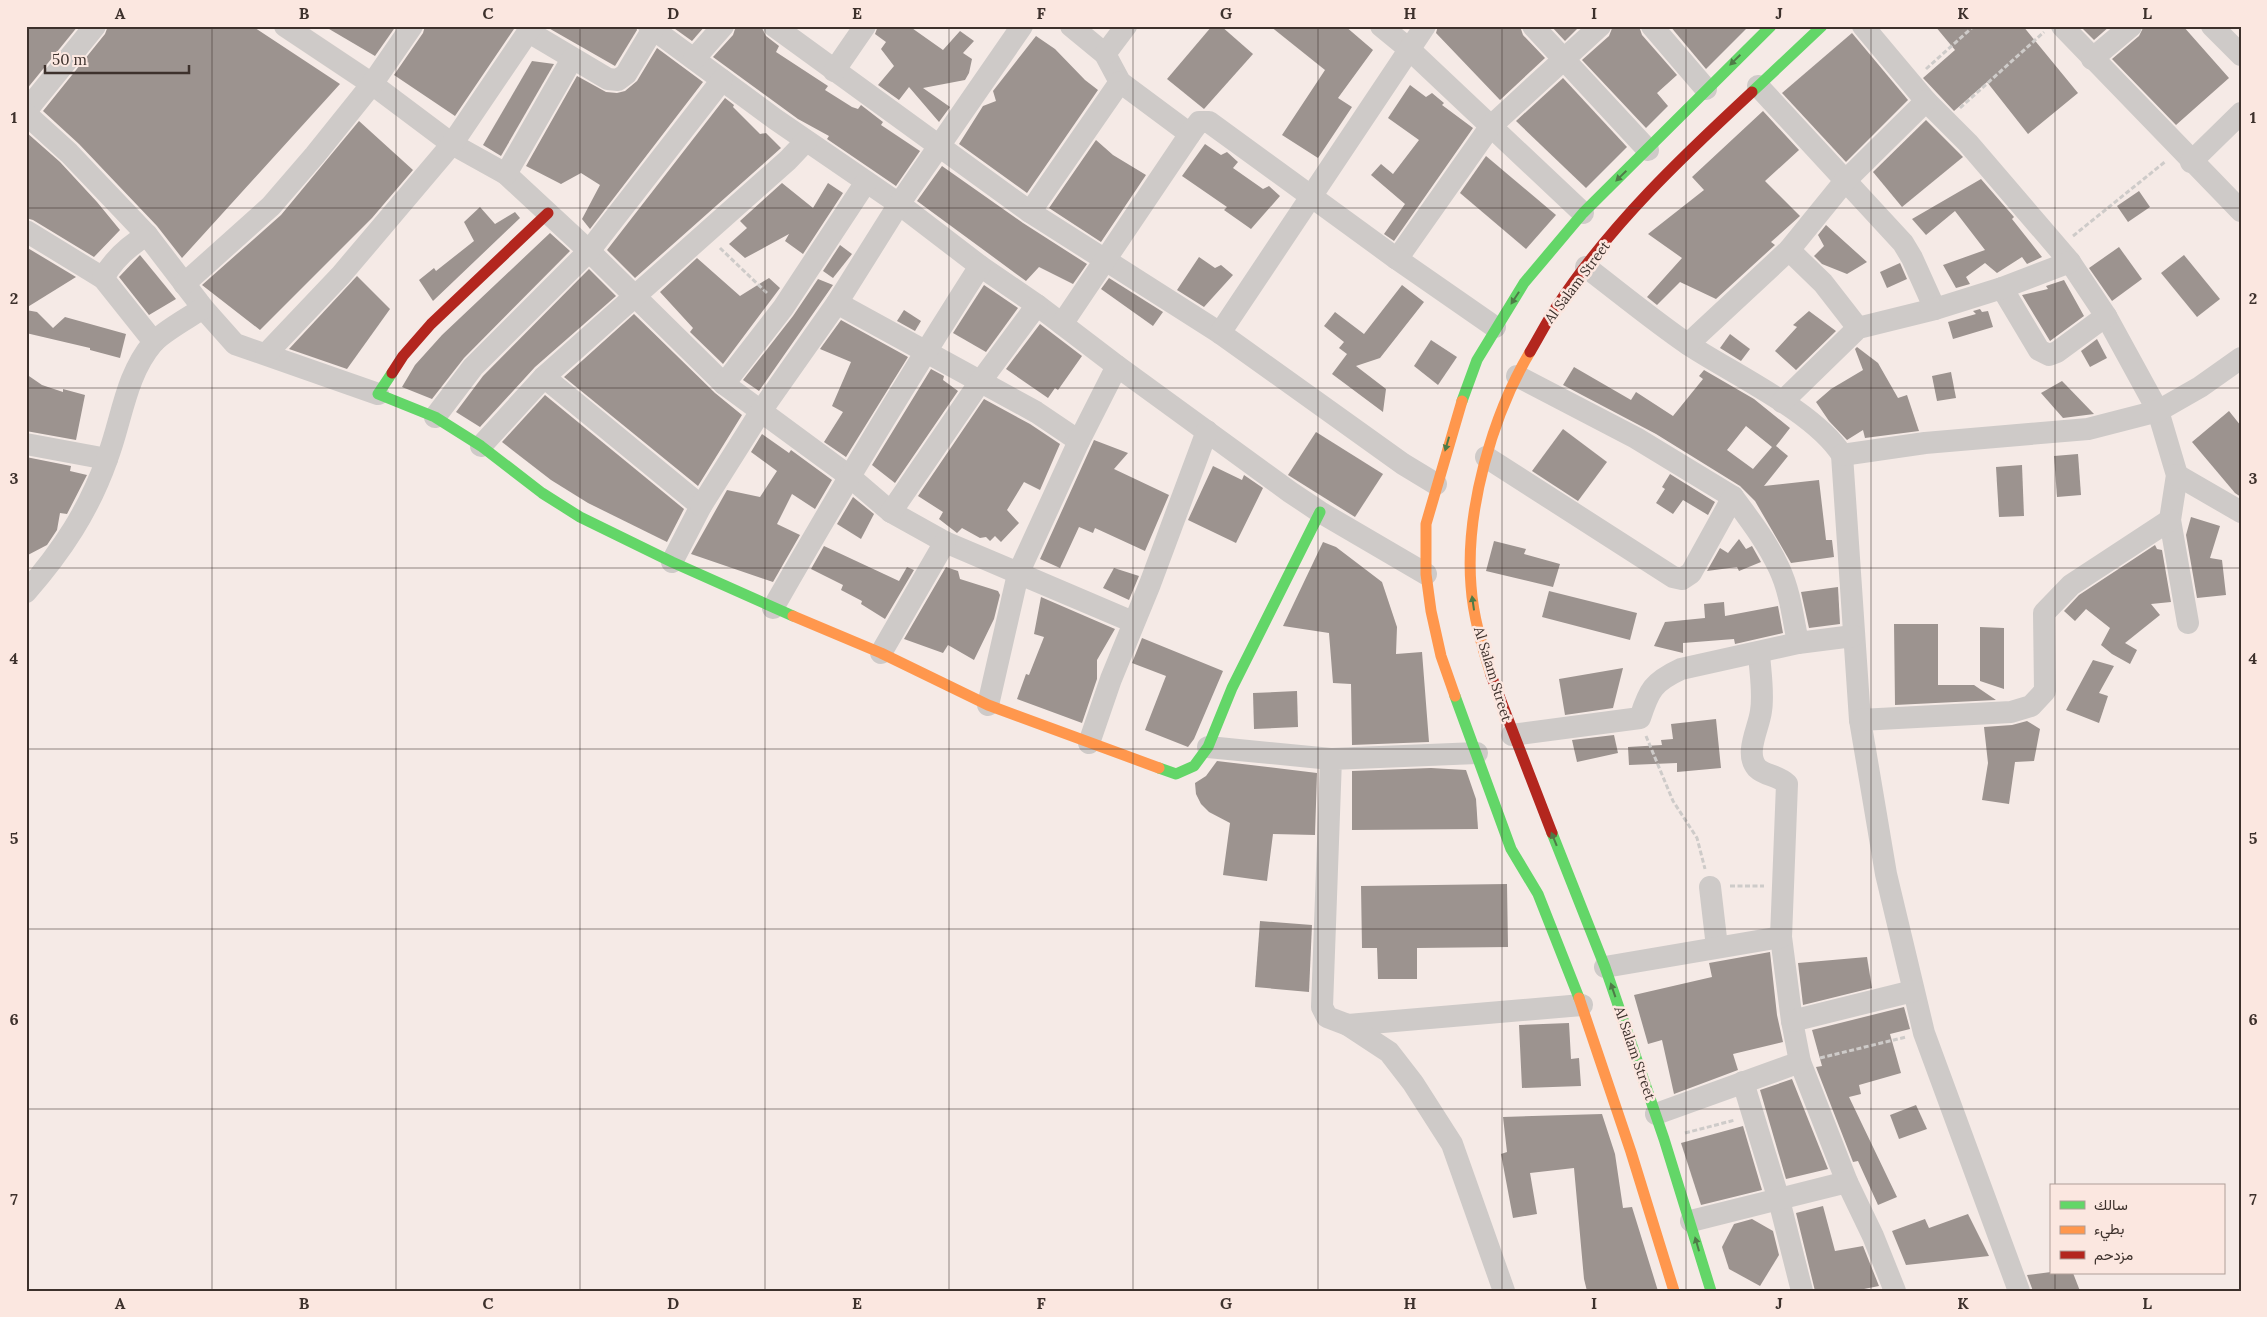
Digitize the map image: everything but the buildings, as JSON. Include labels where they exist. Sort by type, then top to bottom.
[{"type":"street","points":[[95,26],[26,112],[69,153],[147,234],[203,308],[235,344],[378,394],[435,417],[481,446],[542,493],[580,517],[773,608],[881,653],[988,705],[1176,774],[1194,766],[1208,747],[1232,688],[1320,512]]},
{"type":"street","points":[[286,26],[372,84],[452,144],[506,174],[589,251],[724,384],[849,476],[891,512],[945,542],[1133,622]]},
{"type":"street","points":[[184,284],[271,206],[372,84],[412,26]]},
{"type":"street","points":[[694,59],[724,26]]},
{"type":"street","points":[[774,26],[1030,212],[1220,333],[1403,464],[1436,484]]},
{"type":"street","points":[[834,71],[865,26]]},
{"type":"street","points":[[672,562],[701,506],[761,411],[837,303],[899,204],[1022,26]]},
{"type":"street","points":[[1072,26],[1104,54],[1120,82],[1190,134]]},
{"type":"street","points":[[1104,54],[1126,26]]},
{"type":"street","points":[[1381,26],[1409,49],[1583,213]]},
{"type":"street","points":[[1220,333],[1425,26]]},
{"type":"street","points":[[1533,26],[1648,150]]},
{"type":"street","points":[[1396,260],[1490,127],[1600,26]]},
{"type":"street","points":[[1652,26],[1706,89]]},
{"type":"street","name":"Al Salam Street","points":[[1711,1291],[1691,1221],[1656,1114],[1605,967],[1568,885],[1512,735],[1478,636],[1471,586],[1471,543],[1474,517],[1486,457],[1500,416],[1535,340],[1551,316],[1586,267],[1672,169],[1704,135],[1822,26]]},
{"type":"street","points":[[1863,26],[1926,101],[1968,143],[2064,255],[2106,316],[2158,412],[2177,475],[2170,520],[2188,623]]},
{"type":"street","points":[[2062,26],[2241,211]]},
{"type":"street","points":[[2092,59],[2131,26]]},
{"type":"street","points":[[2212,26],[2241,55]]},
{"type":"street","points":[[266,354],[341,275],[452,144],[531,29],[572,59],[608,79],[618,80],[626,74],[651,28],[806,141],[899,204],[980,266],[1037,305],[1117,366],[1320,512],[1426,574]]},
{"type":"street","points":[[1674,1291],[1631,1152],[1543,892],[1511,850],[1478,754],[1441,656],[1431,611],[1426,574],[1426,524],[1455,418],[1474,368],[1496,327],[1524,283],[1583,213],[1648,150],[1767,28]]},
{"type":"street","points":[[506,174],[572,59]]},
{"type":"street","points":[[435,417],[473,368],[589,251],[722,80]]},
{"type":"street","points":[[1030,212],[1120,82]]},
{"type":"street","points":[[1758,86],[1903,242],[1936,309]]},
{"type":"street","points":[[1688,344],[1789,250],[1845,181],[1926,101]]},
{"type":"street","points":[[2186,156],[2241,113]]},
{"type":"street","points":[[1062,324],[1107,260],[1190,134],[1199,122],[1209,122],[1396,260],[1496,327]]},
{"type":"street","points":[[481,446],[544,377],[788,160],[806,141]]},
{"type":"street","points":[[724,384],[783,308],[866,182]]},
{"type":"street","points":[[378,394],[402,356],[431,324],[548,213]]},
{"type":"street","points":[[26,231],[103,278],[154,342]]},
{"type":"street","points":[[103,278],[110,267],[129,246],[147,234]]},
{"type":"street","points":[[1789,250],[1823,283],[1858,328]]},
{"type":"street","points":[[1782,402],[1858,328],[1936,309],[2002,288],[2064,255]]},
{"type":"street","points":[[773,608],[849,476],[980,266]]},
{"type":"street","points":[[1586,267],[1688,344],[1782,402],[1830,438],[1842,455],[1860,720],[1886,874],[1924,1033],[2019,1291]]},
{"type":"street","points":[[2002,288],[2039,350],[2049,355],[2057,352],[2106,316]]},
{"type":"street","points":[[837,303],[1036,412],[1079,440]]},
{"type":"street","points":[[891,512],[980,382],[1037,305]]},
{"type":"street","points":[[26,592],[52,563],[77,526],[107,459],[132,376],[154,342],[203,308]]},
{"type":"street","points":[[1842,455],[1925,443],[2088,429],[2158,412],[2200,387],[2241,358]]},
{"type":"street","points":[[988,705],[1018,574],[1079,440],[1117,366]]},
{"type":"street","points":[[1518,376],[1636,438],[1733,497],[1759,531],[1780,570],[1792,609],[1798,643]]},
{"type":"street","points":[[544,377],[701,506]]},
{"type":"street","points":[[1089,743],[1110,679],[1150,584],[1207,431]]},
{"type":"street","points":[[26,444],[107,459]]},
{"type":"street","points":[[1486,457],[1673,577],[1682,579],[1691,573],[1733,497]]},
{"type":"street","points":[[2177,475],[2241,512]]},
{"type":"street","points":[[1860,720],[2010,712],[2031,706],[2045,691],[2044,613],[2071,584],[2170,520]]},
{"type":"street","points":[[881,653],[945,542]]},
{"type":"street","points":[[1512,735],[1640,718],[1648,692],[1664,677],[1681,669],[1798,643],[1853,636]]},
{"type":"street","points":[[1759,653],[1761,710],[1752,749],[1753,760],[1758,769],[1780,778],[1787,784],[1781,937],[1792,1021],[1800,1062],[1847,1182],[1873,1236],[1894,1291]]},
{"type":"street","points":[[1208,747],[1331,759],[1478,754]]},
{"type":"street","points":[[1331,759],[1322,1007],[1327,1017],[1348,1025],[1389,1052],[1414,1083],[1452,1144],[1504,1291]]},
{"type":"street","points":[[1710,887],[1717,947]]},
{"type":"street","points":[[1605,967],[1781,937]]},
{"type":"street","points":[[1792,1021],[1913,991]]},
{"type":"street","points":[[1348,1025],[1582,1005]]},
{"type":"street","points":[[1656,1114],[1800,1062]]},
{"type":"street","points":[[1743,1082],[1779,1200],[1802,1291]]},
{"type":"street","points":[[1691,1221],[1847,1182]]},
{"type":"path","points":[[1912,83],[1974,26]]},
{"type":"path","points":[[1946,122],[2050,26]]},
{"type":"path","points":[[2064,255],[2186,156]]},
{"type":"path","points":[[705,234],[783,308]]},
{"type":"path","points":[[1640,718],[1673,801],[1697,838],[1710,887],[1784,886]]},
{"type":"path","points":[[1800,1062],[1924,1033]]},
{"type":"path","points":[[1664,1139],[1752,1115]]},
{"type":"traffic: fast","points":[[1462,401],[1477,360],[1524,283],[1583,213],[1771,26]]},
{"type":"traffic: fast","points":[[1752,92],[1822,26]]},
{"type":"traffic: fast","points":[[392,373],[378,394],[435,417],[481,446],[542,493],[580,517],[672,562],[793,616]]},
{"type":"traffic: fast","points":[[1159,768],[1176,774],[1194,766],[1208,747],[1232,688],[1320,512]]},
{"type":"traffic: fast","points":[[1455,696],[1511,849],[1538,894],[1579,998]]},
{"type":"traffic: fast","points":[[1552,833],[1605,967],[1664,1139],[1711,1291]]},
{"type":"traffic: slow","points":[[1491,675],[1478,631],[1472,597],[1470,557],[1472,527],[1477,496],[1493,434],[1516,377],[1530,352]]},
{"type":"traffic: slow","points":[[1455,696],[1441,656],[1431,611],[1426,574],[1426,524],[1462,401]]},
{"type":"traffic: slow","points":[[793,616],[881,653],[988,705],[1159,768]]},
{"type":"traffic: slow","points":[[1579,998],[1631,1152],[1674,1291]]},
{"type":"traffic: jam","points":[[1530,352],[1553,312],[1600,248],[1648,193],[1699,141],[1752,92]]},
{"type":"traffic: jam","points":[[392,373],[403,356],[431,324],[548,213]]},
{"type":"traffic: jam","points":[[1491,675],[1552,833]]}]
